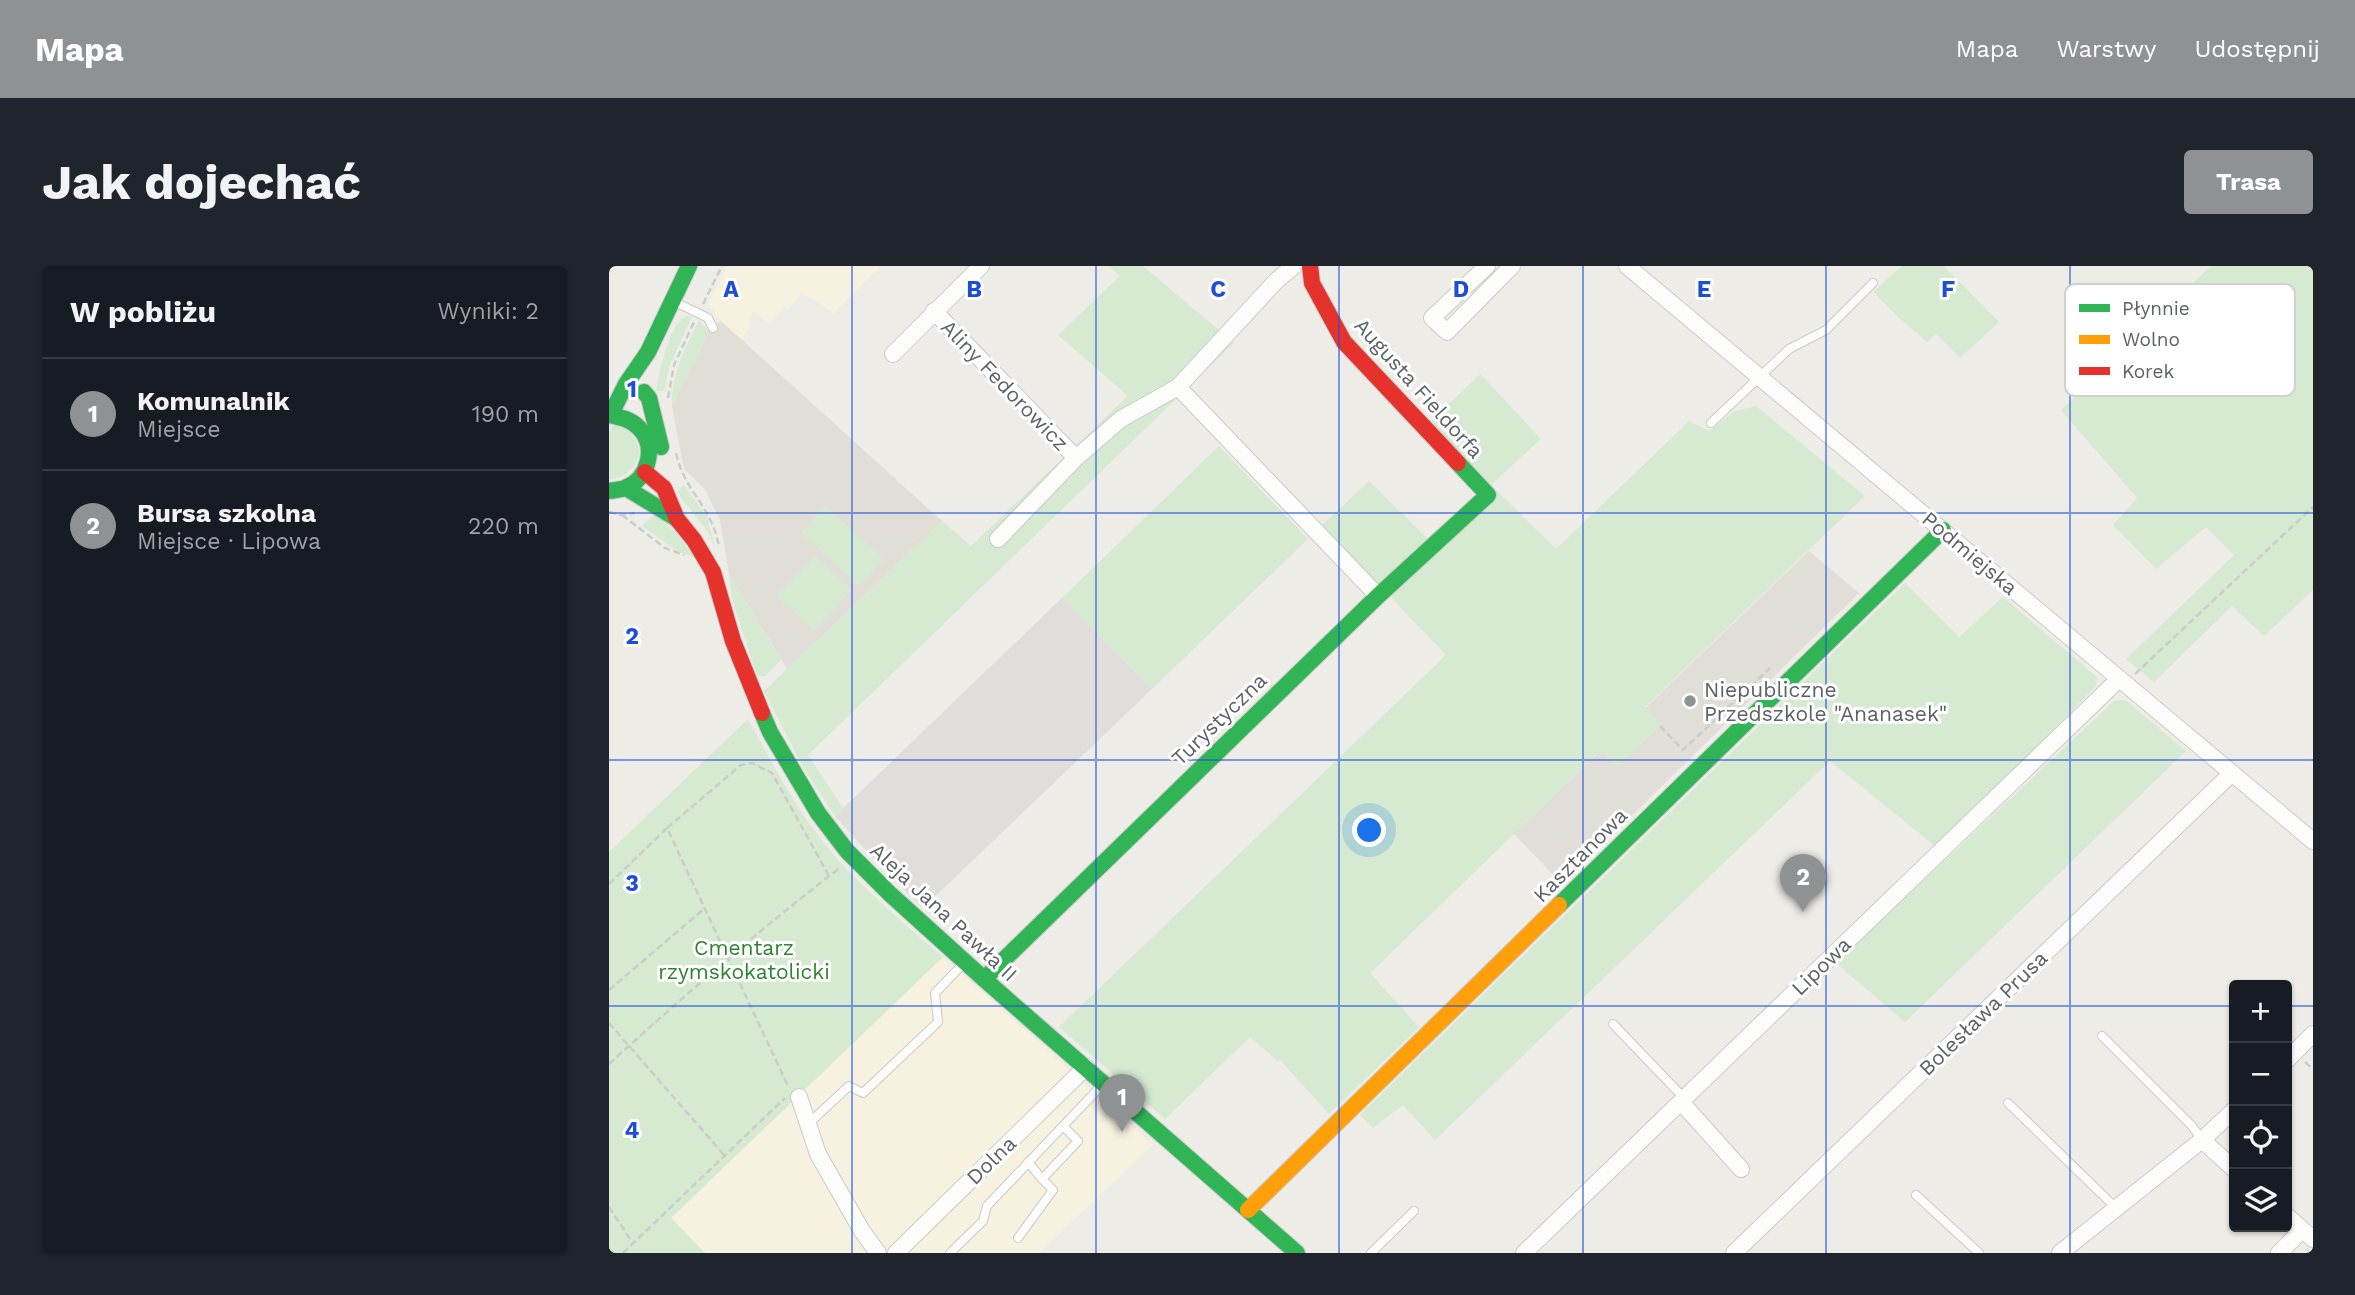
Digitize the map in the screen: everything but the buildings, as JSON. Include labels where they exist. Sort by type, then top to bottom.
[{"type":"street","points":[[609,491],[626,488],[645,472],[650,454],[646,436],[634,422],[623,416],[610,415],[626,384],[648,352],[689,266]]},
{"type":"street","name":"Aliny Fedorowicz","points":[[893,354],[981,266]]},
{"type":"street","points":[[998,539],[1076,458],[1121,419],[1178,387],[1277,280],[1294,266]]},
{"type":"street","name":"Augusta Fieldorfa","points":[[1310,266],[1312,283],[1343,342],[1488,495]]},
{"type":"street","points":[[1487,266],[1432,318],[1447,332],[1511,266]]},
{"type":"street","name":"Podmiejska","points":[[1627,266],[2313,841]]},
{"type":"street","name":"Aliny Fedorowicz","points":[[935,311],[1076,458]]},
{"type":"street","points":[[634,422],[644,392],[648,352]]},
{"type":"street","points":[[1178,387],[1378,596]]},
{"type":"street","points":[[644,392],[649,398],[660,438],[664,488]]},
{"type":"street","name":"Aleja Jana Pawła II","points":[[645,472],[664,488],[677,519],[694,540],[713,572],[733,642],[771,732],[818,813],[854,857],[890,894],[984,979],[1297,1253]]},
{"type":"street","name":"Aleja Jana Pawła II","points":[[626,488],[677,519]]},
{"type":"street","name":"Turystyczna","points":[[984,979],[1378,596],[1488,495]]},
{"type":"street","name":"Kasztanowa","points":[[1248,1210],[1943,530]]},
{"type":"street","name":"Lipowa","points":[[1524,1253],[2118,680]]},
{"type":"street","name":"Bolesława Prusa","points":[[1734,1253],[2232,773]]},
{"type":"street","points":[[2292,1055],[2313,1034]]},
{"type":"street","name":"Dolna","points":[[896,1253],[1086,1067]]},
{"type":"street","points":[[792,1093],[808,1125],[818,1154],[862,1231],[879,1253]]},
{"type":"street","points":[[1682,1100],[1741,1168]]},
{"type":"street","points":[[2060,1253],[2202,1140],[2229,1115]]},
{"type":"street","points":[[2202,1140],[2229,1164]]},
{"type":"street","points":[[2279,1253],[2308,1235],[2292,1221]]},
{"type":"lane","points":[[1710,423],[1789,349],[1826,330],[1873,284]]},
{"type":"lane","points":[[673,300],[708,318],[713,328]]},
{"type":"lane","points":[[808,1125],[849,1086],[863,1093],[938,1021],[935,993],[965,961]]},
{"type":"lane","points":[[1613,1024],[1682,1100]]},
{"type":"lane","points":[[2102,1035],[2192,1126],[2202,1140]]},
{"type":"lane","points":[[950,1253],[983,1221],[987,1206],[1104,1084]]},
{"type":"lane","points":[[2008,1103],[2117,1209]]},
{"type":"lane","points":[[1042,1179],[1078,1141],[1063,1126]]},
{"type":"lane","points":[[1019,1237],[1053,1189],[1028,1162]]},
{"type":"lane","points":[[1916,1195],[1979,1253]]},
{"type":"lane","points":[[1371,1253],[1414,1211]]},
{"type":"path","points":[[668,401],[674,365],[722,266]]},
{"type":"path","points":[[676,450],[685,481],[711,519],[719,548]]},
{"type":"path","points":[[2134,674],[2313,507]]},
{"type":"path","points":[[609,512],[622,515],[665,548]]},
{"type":"path","points":[[1660,726],[1683,750],[1770,668]]},
{"type":"path","points":[[609,884],[667,828],[741,765],[752,763],[772,773],[829,877]]},
{"type":"path","points":[[623,1253],[792,1093],[667,828]]},
{"type":"path","points":[[609,1064],[771,922],[854,857]]},
{"type":"path","points":[[1799,862],[1817,879]]},
{"type":"path","points":[[609,990],[705,908]]},
{"type":"path","points":[[609,1023],[725,1155]]},
{"type":"path","points":[[609,1207],[633,1243]]},
{"type":"shaded area","points":[[727,266],[880,266],[833,314],[818,301],[801,294],[770,324],[753,311],[749,330],[741,339],[721,321],[708,304]]},
{"type":"shaded area","points":[[721,321],[942,521],[787,669],[729,574],[720,520],[705,489],[684,469],[672,407],[709,331]]},
{"type":"shaded area","points":[[1809,551],[1859,593],[1562,884],[1514,834]]},
{"type":"shaded area","points":[[1062,598],[1152,689],[923,908],[835,816]]},
{"type":"shaded area","points":[[943,957],[1153,1145],[1039,1253],[705,1253],[671,1218]]},
{"type":"green space","points":[[1109,266],[1143,266],[1234,343],[808,755],[843,808],[835,816],[803,767],[764,691],[942,521],[971,546],[1128,396],[1058,335],[1120,276]]},
{"type":"green space","points":[[1902,266],[1944,266],[1999,322],[1960,358],[1936,334],[1927,342],[1873,292]]},
{"type":"green space","points":[[2211,266],[2313,266],[2313,590],[2264,636],[2232,606],[2154,682],[2126,659],[2234,555],[2206,527],[2156,569],[2113,525],[2137,498],[2061,410],[2076,396],[2295,396],[2295,284],[2192,284]]},
{"type":"green space","points":[[686,316],[692,317],[669,367],[664,391],[656,391],[674,329]]},
{"type":"green space","points":[[699,320],[709,331],[672,407],[676,373]]},
{"type":"green space","points":[[1480,374],[1541,439],[1491,485],[1556,549],[1689,421],[1709,431],[1735,411],[1756,406],[1865,496],[1645,707],[1661,725],[1618,767],[1601,750],[1370,973],[1419,1027],[1329,1114],[1280,1060],[1250,1037],[1165,1119],[1059,1027],[1446,655],[1322,525],[1369,481],[1431,542],[1490,485],[1430,422]]},
{"type":"green space","points":[[616,420],[634,437],[639,454],[629,472],[609,480],[609,432]]},
{"type":"green space","points":[[1219,446],[1308,539],[1152,689],[1062,598]]},
{"type":"green space","points":[[684,485],[707,517],[715,548],[707,531],[677,492]]},
{"type":"green space","points":[[825,505],[884,559],[859,586],[801,533]]},
{"type":"green space","points":[[655,514],[678,535],[694,557],[677,551],[642,526]]},
{"type":"green space","points":[[815,556],[852,590],[814,631],[776,596]]},
{"type":"green space","points":[[729,574],[781,660],[765,676],[757,676],[732,599]]},
{"type":"green space","points":[[1905,583],[1959,637],[2003,597],[2097,677],[2096,686],[1941,845],[1935,846],[1830,761],[1435,1140],[1403,1105],[1373,1128],[1360,1115]]},
{"type":"green space","points":[[2125,700],[2186,751],[1905,1022],[1836,963],[2114,701]]},
{"type":"green space","name":"Cmentarz rzymskokatolicki","points":[[748,719],[804,816],[834,855],[905,925],[943,957],[671,1218],[705,1253],[609,1253],[609,852]]},
{"type":"traffic: fast","points":[[611,414],[626,384],[648,352],[689,266]]},
{"type":"traffic: fast","points":[[644,392],[649,398],[661,447]]},
{"type":"traffic: fast","points":[[609,415],[636,425],[645,435],[649,453],[645,470],[633,484],[609,491]]},
{"type":"traffic: fast","points":[[984,979],[1378,596],[1488,495],[1458,463]]},
{"type":"traffic: fast","points":[[626,488],[677,519]]},
{"type":"traffic: fast","points":[[1559,905],[1943,530]]},
{"type":"traffic: fast","points":[[762,713],[770,732],[818,813],[847,851],[984,979],[1297,1253]]},
{"type":"traffic: slow","points":[[1248,1210],[1559,905]]},
{"type":"traffic: jam","points":[[1310,266],[1312,283],[1344,342],[1458,463]]},
{"type":"traffic: jam","points":[[645,472],[664,488],[677,519],[694,540],[713,572],[733,641],[762,713]]},
{"type":"place","name":"Niepubliczne Przedszkole \"Ananasek\"","points":[[1690,701]]},
{"type":"place","name":"Bursa szkolna","points":[[1803,912]]},
{"type":"place","name":"Komunalnik","points":[[1122,1132]]}]
